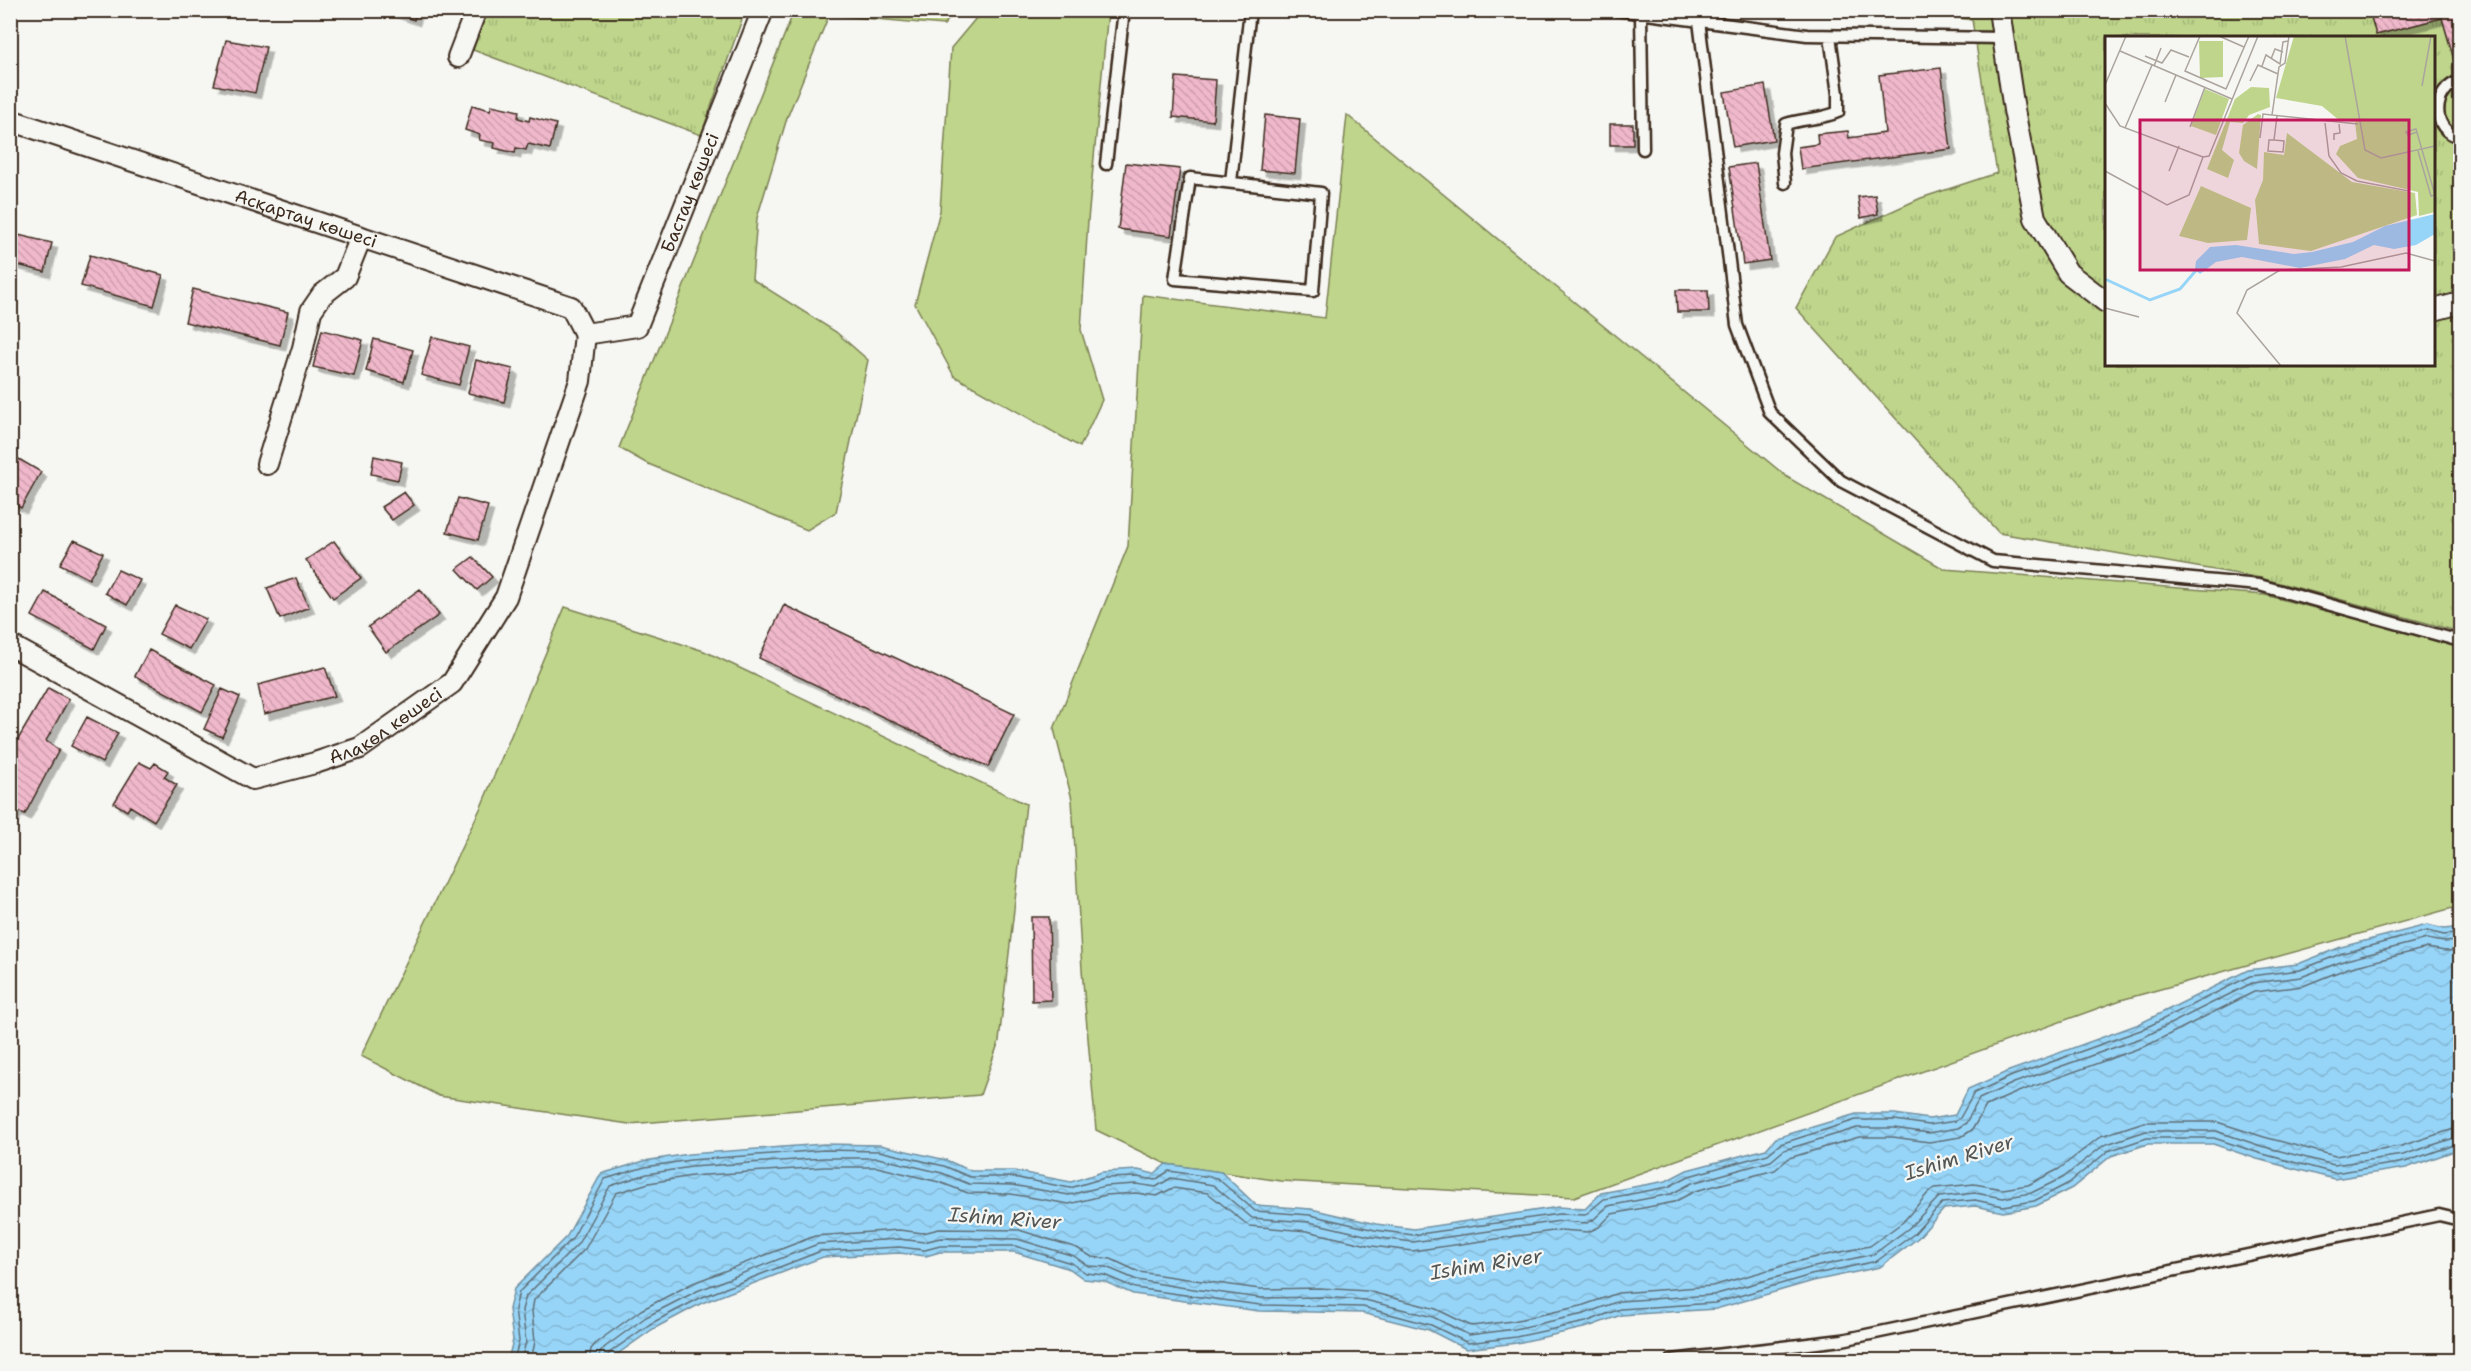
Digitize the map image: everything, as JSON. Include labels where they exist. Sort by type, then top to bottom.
[{"type":"street","points":[[458,57],[476,10]]},
{"type":"street","name":"Бастау көшесі","points":[[585,334],[637,326],[763,10]]},
{"type":"street","points":[[1999,10],[2014,110],[2035,218],[2068,273],[2105,301]]},
{"type":"street","name":"Асқартау көшесі","points":[[10,120],[571,307],[585,334]]},
{"type":"street","points":[[267,464],[303,348],[311,311],[322,295],[345,277],[361,237]]},
{"type":"street","points":[[2435,309],[2460,303]]},
{"type":"street","name":"Алакөл көшесі","points":[[10,645],[253,780],[360,748],[452,683],[506,597],[580,381],[585,334]]},
{"type":"lane","points":[[1106,164],[1124,10]]},
{"type":"lane","points":[[1231,182],[1250,10]]},
{"type":"lane","points":[[1616,10],[1807,35],[2003,38]]},
{"type":"lane","points":[[1641,14],[1642,149]]},
{"type":"lane","points":[[1699,21],[1737,325],[1770,413],[1841,481],[1993,561],[2259,585],[2460,641]]},
{"type":"lane","points":[[1785,183],[1782,153],[1786,124],[1802,119],[1822,119],[1838,112],[1838,94],[1830,36]]},
{"type":"lane","points":[[2460,81],[2449,84],[2440,97],[2439,110],[2442,125],[2453,135],[2460,137]]},
{"type":"lane","points":[[1190,177],[1231,182],[1321,193],[1313,291],[1176,279],[1190,177]]},
{"type":"lane","points":[[1672,1360],[1842,1340],[2439,1215],[2460,1220]]},
{"type":"green space","points":[[487,10],[745,11],[701,135],[473,50]]},
{"type":"green space","points":[[794,11],[955,11],[944,25],[829,15],[787,118],[757,218],[752,279],[836,332],[868,360],[836,512],[807,530],[646,463],[619,448]]},
{"type":"green space","points":[[982,11],[1108,11],[1088,220],[1081,330],[1102,400],[1080,447],[954,376],[915,304],[940,211],[951,48]]},
{"type":"green space","points":[[1914,11],[2460,11],[2460,632],[2261,578],[1999,533],[1796,308],[1835,237],[1921,198],[1997,173],[1972,20]]},
{"type":"green space","points":[[1347,115],[1787,477],[1944,569],[2265,595],[2460,646],[2460,906],[2121,1000],[1574,1197],[1281,1181],[1166,1164],[1096,1130],[1082,970],[1072,799],[1054,729],[1128,546],[1143,295],[1325,318]]},
{"type":"green space","points":[[565,607],[704,651],[1026,804],[999,1041],[980,1095],[629,1124],[439,1096],[361,1056],[481,807]]},
{"type":"water","name":"Ishim River","points":[[2427,925],[2445,929],[2460,927],[2460,1149],[2406,1168],[2334,1179],[2257,1159],[2213,1144],[2148,1144],[2111,1156],[2072,1188],[2036,1206],[2003,1212],[1975,1206],[1944,1209],[1918,1238],[1880,1267],[1813,1281],[1716,1309],[1621,1315],[1588,1327],[1517,1343],[1466,1349],[1429,1330],[1362,1313],[1259,1311],[1133,1294],[1103,1281],[1084,1279],[1070,1269],[1014,1252],[940,1252],[926,1256],[899,1253],[823,1257],[702,1303],[653,1329],[609,1360],[508,1360],[513,1340],[509,1309],[514,1289],[567,1236],[601,1174],[644,1161],[689,1154],[824,1144],[880,1145],[946,1160],[971,1171],[1014,1171],[1071,1182],[1102,1172],[1138,1170],[1154,1174],[1166,1164],[1221,1172],[1256,1205],[1311,1209],[1376,1224],[1414,1229],[1559,1207],[1585,1209],[1601,1193],[1666,1181],[1687,1170],[1766,1149],[1776,1138],[1856,1114],[1895,1114],[1929,1119],[1955,1115],[1968,1089],[2009,1071],[2139,1024],[2248,970],[2298,964],[2341,947]]},
{"type":"building","points":[[386,10],[417,10],[414,20]]},
{"type":"building","points":[[2369,10],[2460,10],[2460,80],[2442,18],[2376,35]]},
{"type":"building","points":[[226,40],[266,47],[255,93],[214,85]]},
{"type":"building","points":[[1941,68],[1951,149],[1801,169],[1798,147],[1818,144],[1817,134],[1848,131],[1849,138],[1885,133],[1879,75]]},
{"type":"building","points":[[1176,77],[1216,80],[1213,121],[1173,117]]},
{"type":"building","points":[[1765,85],[1774,140],[1733,147],[1724,92]]},
{"type":"building","points":[[472,105],[490,110],[492,105],[519,111],[518,118],[529,121],[530,117],[556,124],[550,149],[528,144],[526,150],[516,148],[515,153],[494,148],[495,143],[479,140],[480,135],[465,130]]},
{"type":"building","points":[[1265,115],[1300,119],[1295,173],[1260,170]]},
{"type":"building","points":[[1610,124],[1633,124],[1633,145],[1610,145]]},
{"type":"building","points":[[1126,163],[1180,169],[1171,236],[1118,229]]},
{"type":"building","points":[[1756,163],[1770,260],[1743,264],[1729,167]]},
{"type":"building","points":[[1875,195],[1878,214],[1861,218],[1858,197]]},
{"type":"building","points":[[10,233],[52,243],[45,272],[10,263]]},
{"type":"building","points":[[90,255],[163,275],[154,306],[81,286]]},
{"type":"building","points":[[193,289],[288,312],[280,345],[185,322]]},
{"type":"building","points":[[1676,290],[1708,290],[1709,312],[1677,312]]},
{"type":"building","points":[[322,330],[363,340],[354,376],[313,367]]},
{"type":"building","points":[[432,337],[469,347],[459,385],[421,375]]},
{"type":"building","points":[[374,339],[413,350],[404,382],[366,371]]},
{"type":"building","points":[[476,360],[513,369],[504,402],[468,393]]},
{"type":"building","points":[[374,456],[402,462],[398,480],[371,474]]},
{"type":"building","points":[[17,458],[41,472],[21,508],[10,502],[10,469]]},
{"type":"building","points":[[404,492],[414,505],[392,520],[381,507]]},
{"type":"building","points":[[458,498],[488,506],[478,540],[447,532]]},
{"type":"building","points":[[74,540],[103,553],[89,579],[60,564]]},
{"type":"building","points":[[334,541],[361,578],[333,598],[306,560]]},
{"type":"building","points":[[473,557],[492,577],[477,590],[457,569]]},
{"type":"building","points":[[118,570],[140,580],[127,605],[105,593]]},
{"type":"building","points":[[296,578],[309,607],[280,619],[267,588]]},
{"type":"building","points":[[420,589],[439,615],[386,652],[368,627]]},
{"type":"building","points":[[45,592],[106,625],[94,649],[32,616]]},
{"type":"building","points":[[175,605],[206,619],[189,649],[159,634]]},
{"type":"building","points":[[784,605],[1014,714],[988,767],[759,658]]},
{"type":"building","points":[[149,650],[216,685],[202,712],[135,676]]},
{"type":"building","points":[[325,667],[335,696],[264,714],[258,685]]},
{"type":"building","points":[[48,688],[69,699],[46,741],[59,750],[25,814],[16,811],[10,820],[10,753]]},
{"type":"building","points":[[222,689],[240,697],[222,737],[204,729]]},
{"type":"building","points":[[87,717],[118,733],[102,763],[71,746]]},
{"type":"building","points":[[139,762],[151,768],[155,763],[168,771],[164,777],[177,785],[154,821],[130,806],[127,811],[114,803]]},
{"type":"building","points":[[1031,917],[1049,917],[1051,1000],[1032,1001]]}]
